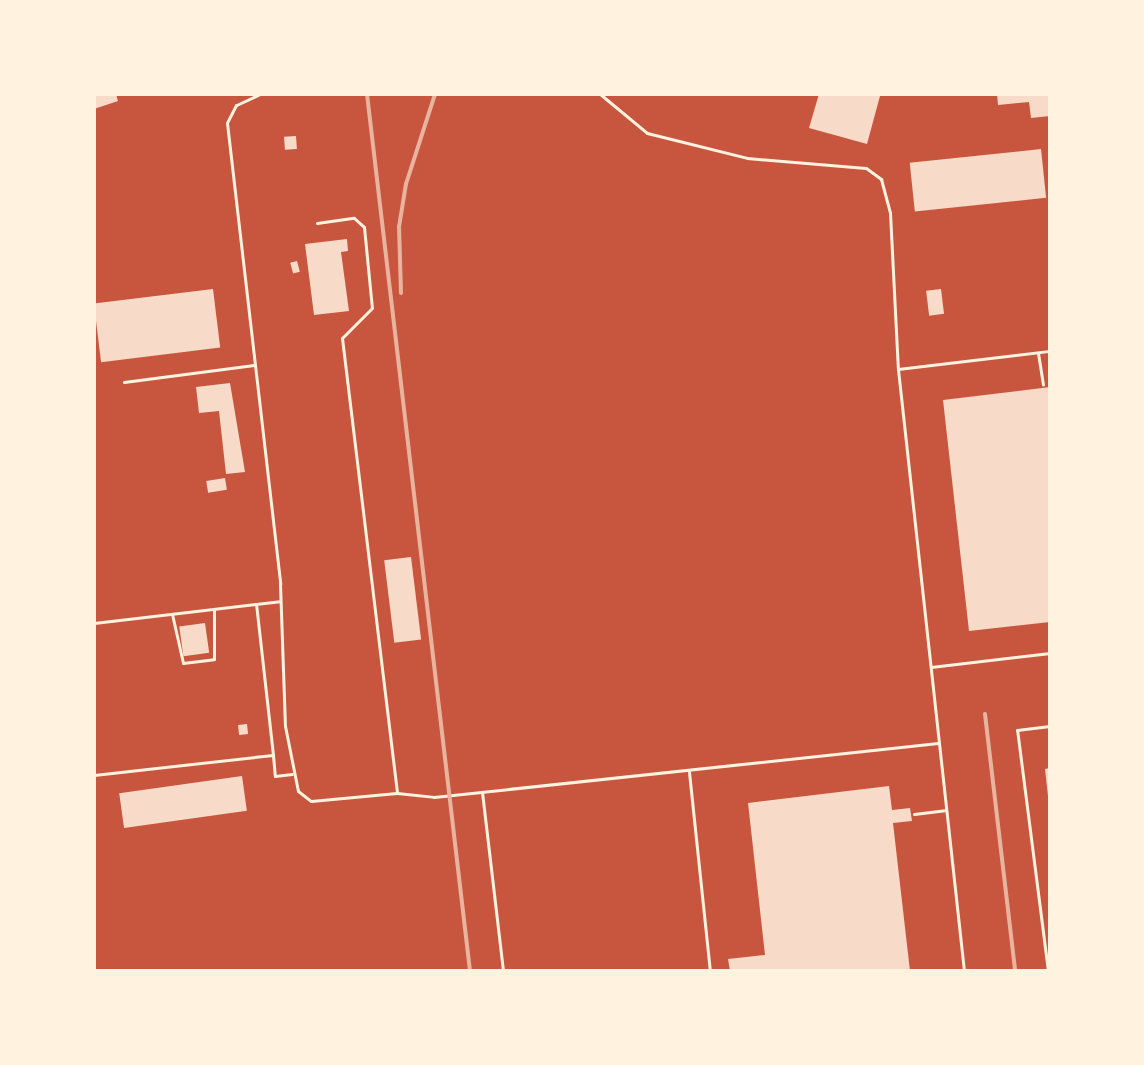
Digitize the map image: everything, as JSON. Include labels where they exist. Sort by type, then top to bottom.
[{"type":"lane","points":[[260,94],[236,105],[227,123],[280,601],[285,726],[292,774],[298,791],[311,801],[397,793],[434,797],[938,743]]},
{"type":"lane","points":[[600,94],[647,133],[747,158],[866,168],[881,179],[890,213],[898,369],[964,971]]},
{"type":"lane","points":[[317,223],[354,218],[364,227],[372,308],[342,338],[397,793]]},
{"type":"lane","points":[[898,369],[1050,351]]},
{"type":"lane","points":[[1038,352],[1043,385]]},
{"type":"lane","points":[[124,382],[254,365]]},
{"type":"lane","points":[[94,623],[280,601]]},
{"type":"lane","points":[[256,604],[275,776],[292,774]]},
{"type":"lane","points":[[172,614],[183,663],[214,659],[214,609]]},
{"type":"lane","points":[[930,667],[1050,653]]},
{"type":"lane","points":[[1048,971],[1017,730],[1050,726]]},
{"type":"lane","points":[[94,775],[273,755]]},
{"type":"lane","points":[[689,772],[710,971]]},
{"type":"lane","points":[[482,792],[503,971]]},
{"type":"lane","points":[[914,814],[945,810]]},
{"type":"building","points":[[94,94],[116,94],[118,101],[94,109]]},
{"type":"building","points":[[819,94],[880,96],[867,144],[809,128]]},
{"type":"building","points":[[997,94],[1050,94],[1050,116],[1031,118],[1029,102],[998,105]]},
{"type":"building","points":[[296,136],[297,149],[285,150],[284,137]]},
{"type":"building","points":[[1041,149],[1046,198],[915,212],[910,163]]},
{"type":"building","points":[[347,239],[348,251],[341,252],[349,311],[314,315],[305,244]]},
{"type":"building","points":[[297,261],[300,272],[293,273],[290,263]]},
{"type":"building","points":[[213,289],[220,348],[101,362],[94,304]]},
{"type":"building","points":[[941,289],[944,314],[929,316],[926,291]]},
{"type":"building","points":[[230,383],[245,472],[226,474],[219,411],[199,413],[196,387]]},
{"type":"building","points":[[1050,387],[1050,622],[969,631],[943,400]]},
{"type":"building","points":[[225,478],[227,490],[208,493],[206,481]]},
{"type":"building","points":[[411,557],[421,639],[394,643],[384,560]]},
{"type":"building","points":[[205,623],[209,653],[183,656],[179,627]]},
{"type":"building","points":[[247,724],[248,734],[239,735],[238,725]]},
{"type":"building","points":[[1050,768],[1050,796],[1048,796],[1045,769]]},
{"type":"building","points":[[242,776],[247,811],[124,828],[119,793]]},
{"type":"building","points":[[889,786],[892,810],[910,808],[912,821],[893,823],[910,971],[730,971],[728,959],[765,955],[748,803]]},
{"type":"railway","points":[[367,94],[470,971]]},
{"type":"railway","points":[[401,293],[399,227],[406,184],[435,94]]},
{"type":"railway","points":[[985,714],[1015,971]]}]
